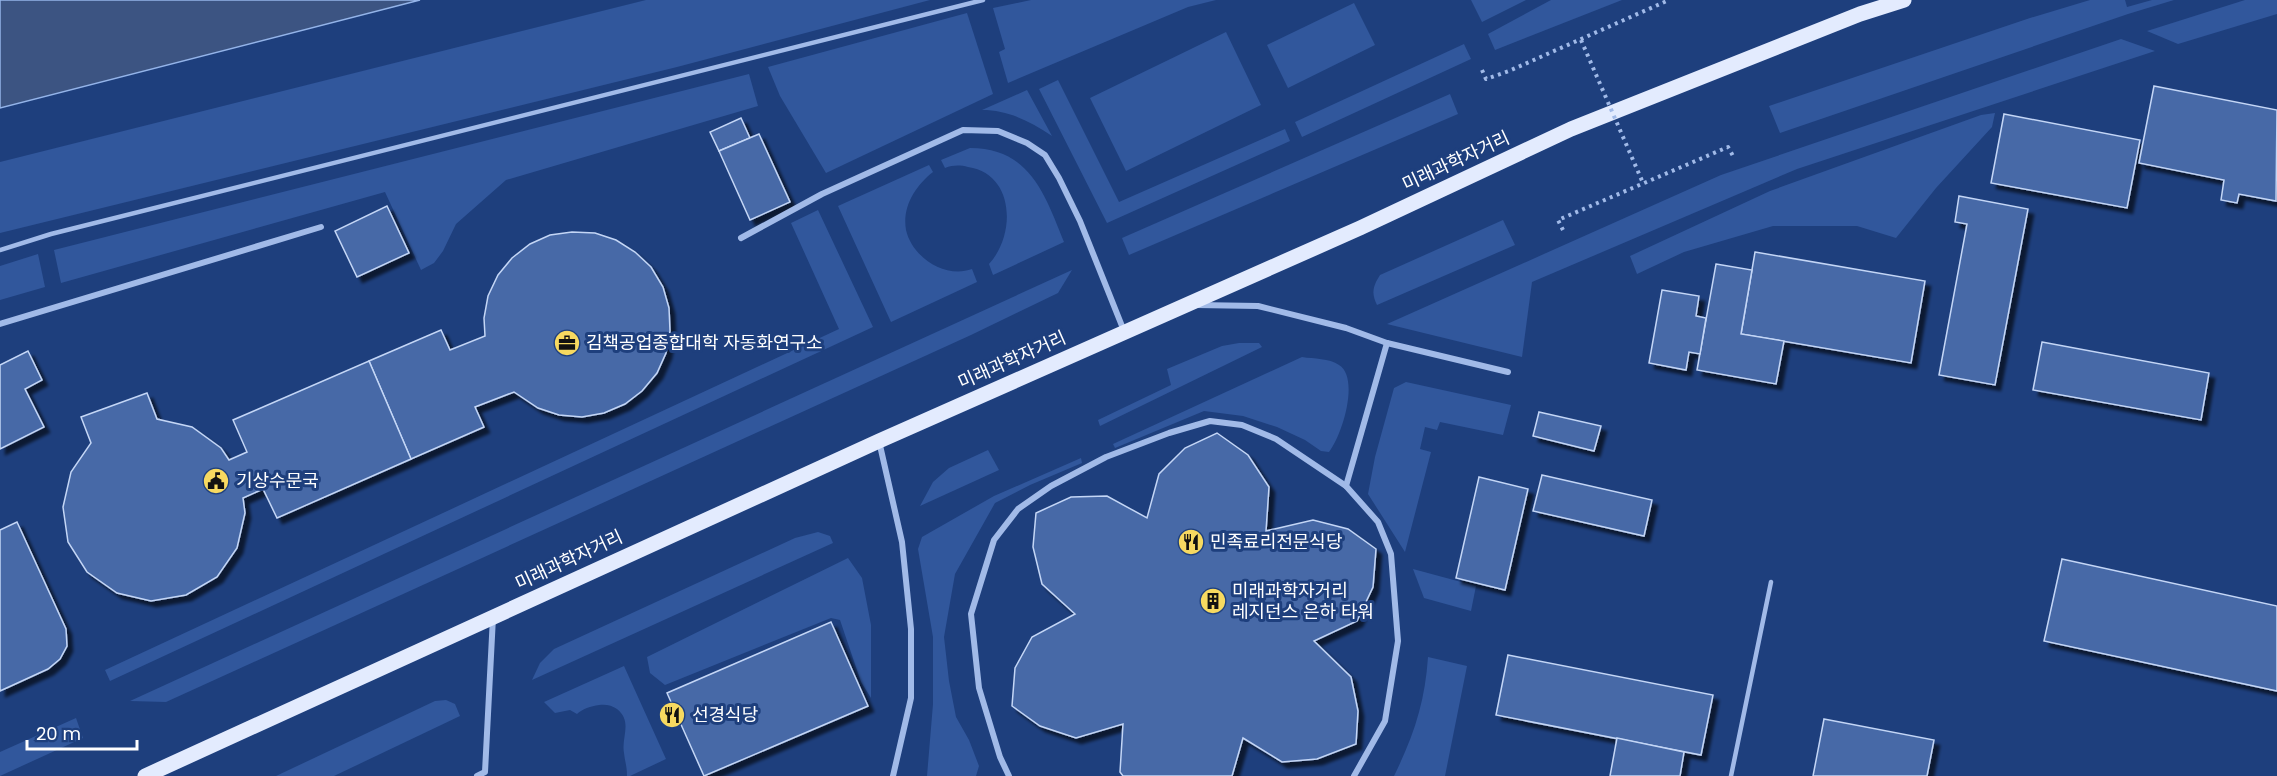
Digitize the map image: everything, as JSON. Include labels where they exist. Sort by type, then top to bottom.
[{"type":"main road","name":"미래과학자거리","points":[[145,776],[879,441],[1360,228],[1570,129],[1860,14],[1904,0]]},
{"type":"street","points":[[741,238],[822,194],[963,130],[998,131],[1027,142],[1045,155],[1080,221],[1125,332]]},
{"type":"street","points":[[0,324],[321,227]]},
{"type":"street","points":[[1183,305],[1258,306],[1346,328],[1387,343],[1508,372]]},
{"type":"street","points":[[1346,486],[1387,343]]},
{"type":"street","points":[[1009,776],[1000,757],[979,688],[971,614],[994,540],[1018,509],[1051,486],[1106,457],[1169,433],[1210,421],[1242,425],[1276,439],[1346,486],[1378,522],[1391,554],[1398,641],[1384,722],[1354,776]]},
{"type":"street","points":[[879,441],[902,542],[911,629],[911,698],[893,776]]},
{"type":"street","points":[[477,776],[485,772],[493,617]]},
{"type":"lane","points":[[0,250],[51,234],[983,0]]},
{"type":"lane","points":[[1731,776],[1771,582]]},
{"type":"path","points":[[1482,70],[1486,79],[1509,71],[1669,0]]},
{"type":"path","points":[[1581,40],[1643,183]]},
{"type":"path","points":[[1563,230],[1558,220],[1728,147],[1733,156]]},
{"type":"shaded area","points":[[0,0],[420,0],[0,108]]},
{"type":"shaded area","points":[[646,0],[930,0],[677,67],[0,233],[0,162]]},
{"type":"shaded area","points":[[1031,0],[1216,0],[1188,7],[1008,83],[999,52],[1005,49],[993,8]]},
{"type":"shaded area","points":[[1471,0],[1526,0],[1482,22]]},
{"type":"shaded area","points":[[1551,0],[1622,0],[1495,50],[1488,34]]},
{"type":"shaded area","points":[[2090,0],[2125,0],[2127,7],[2152,0],[2174,0],[1780,133],[1769,106],[2030,18]]},
{"type":"shaded area","points":[[2245,0],[2277,0],[2277,14],[2178,44],[2147,31]]},
{"type":"shaded area","points":[[1354,3],[1375,45],[1288,88],[1267,45]]},
{"type":"shaded area","points":[[967,13],[993,94],[826,173],[780,96],[768,67]]},
{"type":"shaded area","points":[[1226,32],[1261,105],[1126,171],[1090,98]]},
{"type":"shaded area","points":[[2121,39],[2155,51],[1797,169],[1532,282],[1522,357],[1387,324],[1721,175]]},
{"type":"shaded area","points":[[1464,44],[1471,59],[1302,137],[1295,122]]},
{"type":"shaded area","points":[[749,74],[758,106],[506,180],[456,224],[443,251],[434,263],[421,270],[385,192],[61,283],[54,250]]},
{"type":"shaded area","points":[[1058,80],[1119,202],[1285,129],[1290,141],[1107,223],[1039,89]]},
{"type":"shaded area","points":[[1027,90],[1052,136],[1019,117],[982,110]]},
{"type":"shaded area","points":[[1450,94],[1458,114],[1129,255],[1122,238]]},
{"type":"shaded area","points":[[1995,113],[1992,127],[1936,188],[1896,238],[1857,226],[1773,226],[1684,252],[1637,274],[1630,256],[1770,191],[1981,115]]},
{"type":"shaded area","points":[[970,148],[990,150],[1007,156],[1021,165],[1042,192],[1064,242],[993,275],[989,264],[1004,238],[1007,222],[1002,193],[995,181],[984,172],[962,166],[945,168],[941,160]]},
{"type":"shaded area","points":[[929,165],[933,172],[915,190],[908,205],[905,221],[909,240],[922,257],[941,268],[951,271],[972,269],[977,282],[891,322],[838,206]]},
{"type":"shaded area","points":[[818,210],[873,327],[110,681],[105,670],[839,329],[791,223]]},
{"type":"shaded area","points":[[1503,220],[1515,245],[1377,305],[1374,290],[1380,275]]},
{"type":"shaded area","points":[[38,254],[45,287],[0,300],[0,266]]},
{"type":"shaded area","points":[[1072,270],[1058,293],[971,335],[166,702],[130,701]]},
{"type":"shaded area","points":[[1259,343],[1262,347],[1100,426],[1098,420],[1171,385],[1167,369],[1222,346]]},
{"type":"shaded area","points":[[1302,357],[1326,360],[1339,365],[1345,372],[1348,382],[1347,407],[1339,433],[1329,452],[1321,451],[1305,440],[1277,427],[1243,416],[1204,411],[1115,448],[1113,444]]},
{"type":"shaded area","points":[[1406,382],[1511,405],[1503,435],[1440,422],[1437,430],[1425,427],[1420,449],[1431,452],[1405,552],[1368,494],[1375,457],[1394,388]]},
{"type":"shaded area","points":[[988,450],[999,470],[920,506],[933,482],[949,468]]},
{"type":"shaded area","points":[[1081,458],[1082,463],[995,503],[955,574],[944,637],[949,681],[956,717],[969,740],[979,766],[976,776],[927,776],[933,704],[933,637],[918,549],[922,537],[994,496]]},
{"type":"shaded area","points":[[818,532],[830,536],[833,543],[532,680],[540,663],[554,649],[795,538]]},
{"type":"shaded area","points":[[848,558],[862,578],[871,625],[871,698],[861,682],[840,620],[831,618],[665,685],[650,673],[647,657]]},
{"type":"shaded area","points":[[1413,569],[1476,586],[1471,611],[1424,598]]},
{"type":"shaded area","points":[[1428,657],[1467,666],[1445,776],[1394,776],[1417,718]]},
{"type":"shaded area","points":[[624,666],[666,759],[630,776],[627,776],[623,747],[625,724],[622,714],[617,709],[601,705],[587,708],[577,714],[570,710],[555,713],[544,702]]},
{"type":"shaded area","points":[[446,700],[455,704],[460,716],[334,776],[276,776],[435,701]]},
{"type":"shaded area","points":[[76,718],[83,738],[0,776],[0,752]]},
{"type":"building","points":[[2154,86],[2277,110],[2276,201],[2239,194],[2237,203],[2221,200],[2224,180],[2139,163]]},
{"type":"building","points":[[2004,114],[2140,140],[2127,208],[1991,183]]},
{"type":"building","points":[[741,118],[750,138],[719,151],[710,132]]},
{"type":"building","points":[[759,134],[790,202],[750,220],[719,151]]},
{"type":"building","points":[[1959,196],[2028,209],[1995,385],[1939,375],[1967,224],[1955,222]]},
{"type":"building","points":[[387,206],[409,253],[357,277],[335,231]]},
{"type":"building","name":"김책공업종합대학 자동화연구소","points":[[572,232],[595,233],[616,240],[635,252],[651,267],[663,287],[669,308],[670,331],[666,353],[657,373],[642,391],[625,404],[604,413],[582,417],[559,415],[538,408],[514,392],[475,407],[484,427],[411,459],[369,361],[441,330],[450,350],[485,336],[484,318],[488,296],[498,275],[512,258],[530,244],[550,235]]},
{"type":"building","points":[[1755,252],[1925,281],[1911,363],[1741,334]]},
{"type":"building","points":[[1716,264],[1752,270],[1741,334],[1784,341],[1776,384],[1697,370]]},
{"type":"building","points":[[1662,290],[1699,296],[1696,316],[1706,318],[1700,354],[1689,352],[1686,370],[1649,363]]},
{"type":"building","points":[[2042,342],[2209,373],[2201,420],[2033,390]]},
{"type":"building","points":[[28,351],[42,380],[25,389],[44,427],[0,449],[0,365]]},
{"type":"building","name":"기상수문국","points":[[369,361],[411,459],[277,518],[263,489],[243,498],[245,513],[237,548],[217,577],[186,595],[151,601],[117,593],[87,572],[68,542],[63,507],[71,472],[91,443],[81,417],[147,393],[157,419],[192,427],[221,448],[229,460],[247,452],[233,420]]},
{"type":"building","points":[[1539,412],[1601,426],[1594,451],[1533,436]]},
{"type":"building","name":"미래과학자거리 레지던스 은하 타워","points":[[1217,433],[1248,455],[1269,487],[1266,531],[1313,520],[1348,529],[1376,549],[1373,587],[1357,621],[1314,641],[1351,677],[1358,711],[1356,744],[1317,759],[1282,762],[1243,738],[1232,776],[1123,776],[1120,772],[1123,724],[1076,738],[1040,726],[1012,706],[1015,668],[1032,637],[1075,614],[1042,584],[1033,547],[1036,513],[1071,497],[1107,496],[1147,518],[1159,474],[1185,448]]},
{"type":"building","points":[[1542,475],[1652,500],[1644,536],[1533,511]]},
{"type":"building","points":[[1479,477],[1528,489],[1505,590],[1456,578]]},
{"type":"building","points":[[17,522],[66,629],[67,646],[60,659],[48,669],[0,691],[0,530]]},
{"type":"building","points":[[2062,559],[2277,606],[2277,691],[2044,641]]},
{"type":"building","points":[[831,622],[868,706],[704,776],[667,693]]},
{"type":"building","points":[[1508,655],[1713,695],[1701,755],[1496,715]]},
{"type":"building","points":[[1824,719],[1934,740],[1927,776],[1813,776]]},
{"type":"building","points":[[1617,738],[1684,752],[1680,776],[1610,776]]},
{"type":"place","name":"김책공업종합대학 자동화연구소","points":[[567,343]]},
{"type":"place","name":"기상수문국","points":[[216,481]]},
{"type":"place","name":"민족료리전문식당","points":[[1191,542]]},
{"type":"place","name":"미래과학자거리 레지던스 은하 타워","points":[[1213,601]]},
{"type":"place","name":"선경식당","points":[[672,715]]}]
